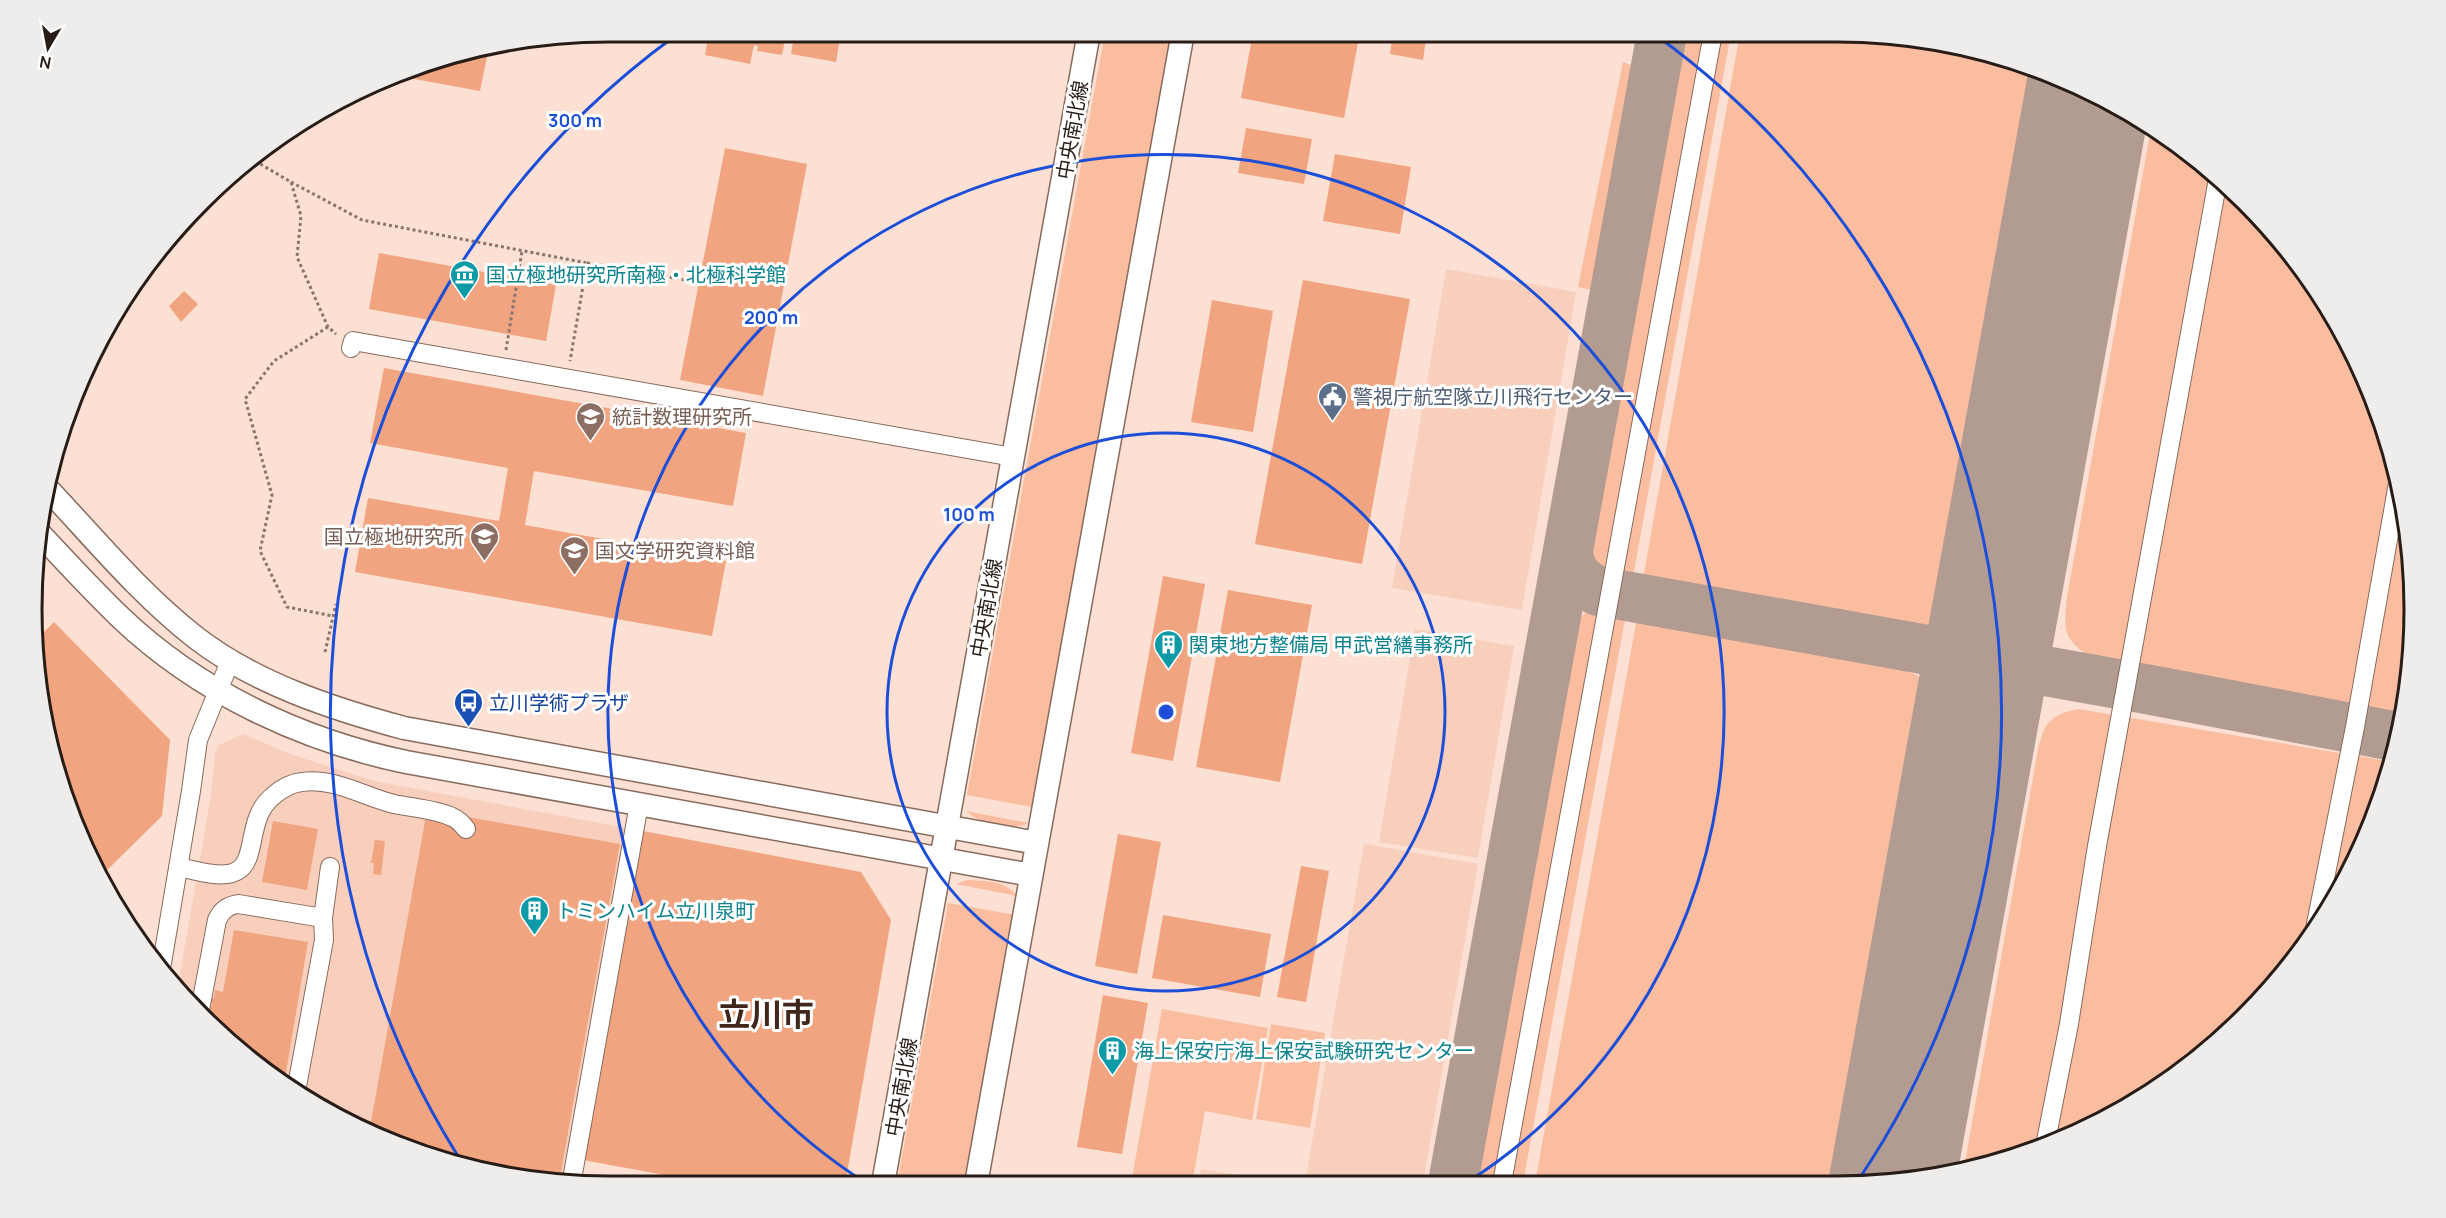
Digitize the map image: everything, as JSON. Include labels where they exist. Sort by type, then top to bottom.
[{"type":"main road","name":"中央南北線","points":[[884,1176],[1087,42]]},
{"type":"main road","points":[[977,1176],[1181,42]]},
{"type":"main road","points":[[53,496],[164,610],[196,638],[287,689],[334,708],[404,728],[1037,843]]},
{"type":"main road","points":[[46,541],[122,618],[170,659],[217,690],[305,733],[375,755],[1031,875]]},
{"type":"street","points":[[1503,1176],[1711,42]]},
{"type":"street","points":[[2047,1136],[2069,1024],[2097,846],[2216,188]]},
{"type":"street","points":[[352,344],[567,379],[813,430],[1013,457]]},
{"type":"street","points":[[2320,905],[2355,727],[2394,505]]},
{"type":"street","points":[[163,959],[198,740],[231,659]]},
{"type":"street","points":[[178,867],[220,874],[241,869],[247,860],[256,818],[263,806],[288,786],[302,782],[320,782],[392,803],[454,817],[466,829]]},
{"type":"street","points":[[573,1175],[639,804]]},
{"type":"street","points":[[298,1082],[324,940],[323,918],[330,867]]},
{"type":"street","points":[[201,1003],[217,920],[222,911],[238,904],[323,918]]},
{"type":"path","points":[[259,163],[362,220],[691,281]]},
{"type":"path","points":[[291,182],[301,216],[297,257],[328,327],[352,344]]},
{"type":"path","points":[[503,368],[522,251]]},
{"type":"path","points":[[567,379],[587,263]]},
{"type":"path","points":[[328,327],[274,361],[245,399],[272,495],[260,551],[287,607],[333,616]]},
{"type":"path","points":[[325,652],[336,604]]},
{"type":"shaded area","points":[[1103,42],[1171,42],[1032,807],[967,795]]},
{"type":"shaded area","points":[[1678,42],[1707,42],[1610,584],[1599,580],[1589,572],[1585,556]]},
{"type":"shaded area","points":[[1715,42],[1729,42],[1631,588],[1617,586]]},
{"type":"shaded area","points":[[1738,42],[1874,43],[1911,47],[1984,61],[2033,77],[1936,619],[1930,628],[1920,635],[1904,637],[1641,590]]},
{"type":"shaded area","points":[[1623,62],[1631,65],[1644,79],[1601,292],[1578,287]]},
{"type":"shaded area","points":[[2149,136],[2182,159],[2238,208],[2287,264],[2328,326],[2361,392],[2385,462],[2393,498],[2403,572],[2403,646],[2394,712],[2090,657],[2074,644],[2067,632],[2065,617]]},
{"type":"shaded area","points":[[1446,269],[1576,292],[1522,610],[1392,588]]},
{"type":"shaded area","points":[[1602,610],[1501,1176],[1474,1176],[1573,632],[1583,615],[1591,611]]},
{"type":"shaded area","points":[[1612,613],[1626,614],[1524,1176],[1511,1176]]},
{"type":"shaded area","points":[[1637,618],[1892,663],[1918,676],[1922,692],[1835,1176],[1536,1176]]},
{"type":"shaded area","points":[[1415,629],[1514,646],[1478,858],[1379,842]]},
{"type":"shaded area","points":[[2078,709],[2383,761],[2361,826],[2328,892],[2287,954],[2238,1010],[2182,1059],[2152,1080],[2088,1118],[2019,1146],[1965,1161],[2038,749],[2043,732],[2055,717]]},
{"type":"shaded area","points":[[243,734],[293,755],[374,781],[643,831],[574,1175],[535,1171],[462,1157],[392,1133],[358,1118],[325,1100],[264,1059],[208,1010],[179,979],[211,794],[215,753],[219,745]]},
{"type":"shaded area","points":[[966,811],[1029,823],[1012,827],[996,826]]},
{"type":"shaded area","points":[[1364,844],[1478,864],[1424,1176],[1306,1176]]},
{"type":"shaded area","points":[[1488,859],[1504,861],[1492,924],[1477,921]]},
{"type":"shaded area","points":[[967,880],[1001,884],[1017,896],[956,884]]},
{"type":"shaded area","points":[[948,903],[1016,915],[968,1176],[898,1176]]},
{"type":"shaded area","points":[[1474,941],[1490,944],[1475,1020],[1459,1017]]},
{"type":"shaded area","points":[[1162,1009],[1268,1028],[1252,1120],[1205,1111],[1193,1176],[1132,1176]]},
{"type":"shaded area","points":[[1271,1024],[1325,1033],[1310,1128],[1256,1119]]},
{"type":"shaded area","points":[[1458,1033],[1473,1036],[1458,1113],[1443,1110]]},
{"type":"shaded area","points":[[1439,1126],[1456,1129],[1448,1176],[1430,1176]]},
{"type":"shaded area","points":[[1201,1169],[1244,1176],[1200,1176]]},
{"type":"building","points":[[707,42],[785,42],[782,55],[757,51],[758,46],[754,45],[750,64],[705,55]]},
{"type":"building","points":[[793,42],[839,42],[836,62],[791,54]]},
{"type":"building","points":[[1251,42],[1358,42],[1344,118],[1241,98]]},
{"type":"building","points":[[1392,42],[1426,42],[1423,60],[1390,54]]},
{"type":"building","points":[[487,55],[480,91],[410,78],[462,61]]},
{"type":"building","points":[[1246,128],[1312,139],[1304,184],[1238,173]]},
{"type":"building","points":[[725,148],[807,164],[763,396],[680,380]]},
{"type":"building","points":[[1335,154],[1411,167],[1400,234],[1323,221]]},
{"type":"building","points":[[379,253],[556,285],[546,341],[369,309]]},
{"type":"building","name":"警視庁航空隊立川飛行センター","points":[[1303,280],[1410,299],[1362,564],[1255,544]]},
{"type":"building","points":[[184,291],[198,304],[181,322],[169,306]]},
{"type":"building","points":[[1212,300],[1273,311],[1253,432],[1191,422]]},
{"type":"building","points":[[384,368],[746,433],[733,506],[534,471],[525,525],[726,561],[712,636],[355,572],[368,498],[499,521],[508,468],[370,443]]},
{"type":"building","name":"関東地方整備局 甲武営繕事務所","points":[[1163,576],[1205,584],[1173,761],[1131,753]]},
{"type":"building","points":[[1228,590],[1312,605],[1280,782],[1196,767]]},
{"type":"building","points":[[54,622],[170,740],[162,816],[106,871],[85,826],[61,756],[47,683],[43,633]]},
{"type":"building","points":[[427,810],[620,844],[561,1174],[498,1165],[462,1157],[371,1124]]},
{"type":"building","points":[[273,821],[318,829],[307,890],[262,882]]},
{"type":"building","points":[[643,831],[861,872],[891,920],[847,1176],[670,1176],[583,1160]]},
{"type":"building","points":[[1118,834],[1161,842],[1137,974],[1095,966]]},
{"type":"building","points":[[375,840],[385,841],[381,875],[373,874],[374,863],[371,863]]},
{"type":"building","points":[[1301,866],[1329,871],[1306,1002],[1277,997]]},
{"type":"building","points":[[1163,915],[1271,934],[1260,997],[1152,978]]},
{"type":"building","points":[[234,930],[308,942],[286,1074],[235,1035],[207,1009],[213,1004],[208,1003],[209,997],[214,998],[215,990],[223,992]]},
{"type":"building","name":"海上保安庁海上保安試験研究センター","points":[[1103,995],[1148,1003],[1122,1154],[1077,1147]]},
{"type":"taxiway","points":[[1454,1176],[1660,42]]},
{"type":"taxiway","points":[[1568,551],[1571,565],[1577,576],[1598,591],[2151,690],[2390,735]]},
{"type":"runway","points":[[1894,1173],[2087,100]]},
{"type":"place","name":"国立極地研究所南極・北極科学館","points":[[465,300]]},
{"type":"place","name":"警視庁航空隊立川飛行センター","points":[[1332,422]]},
{"type":"place","name":"統計数理研究所","points":[[591,442]]},
{"type":"place","name":"国立極地研究所","points":[[485,562]]},
{"type":"place","name":"国文学研究資料館","points":[[574,576]]},
{"type":"place","name":"関東地方整備局 甲武営繕事務所","points":[[1168,670]]},
{"type":"place","name":"立川学術プラザ","points":[[468,728]]},
{"type":"place","name":"トミンハイム立川泉町","points":[[535,936]]},
{"type":"place","name":"海上保安庁海上保安試験研究センター","points":[[1113,1076]]},
{"type":"district","name":"立川市","points":[[766,1014]]}]
